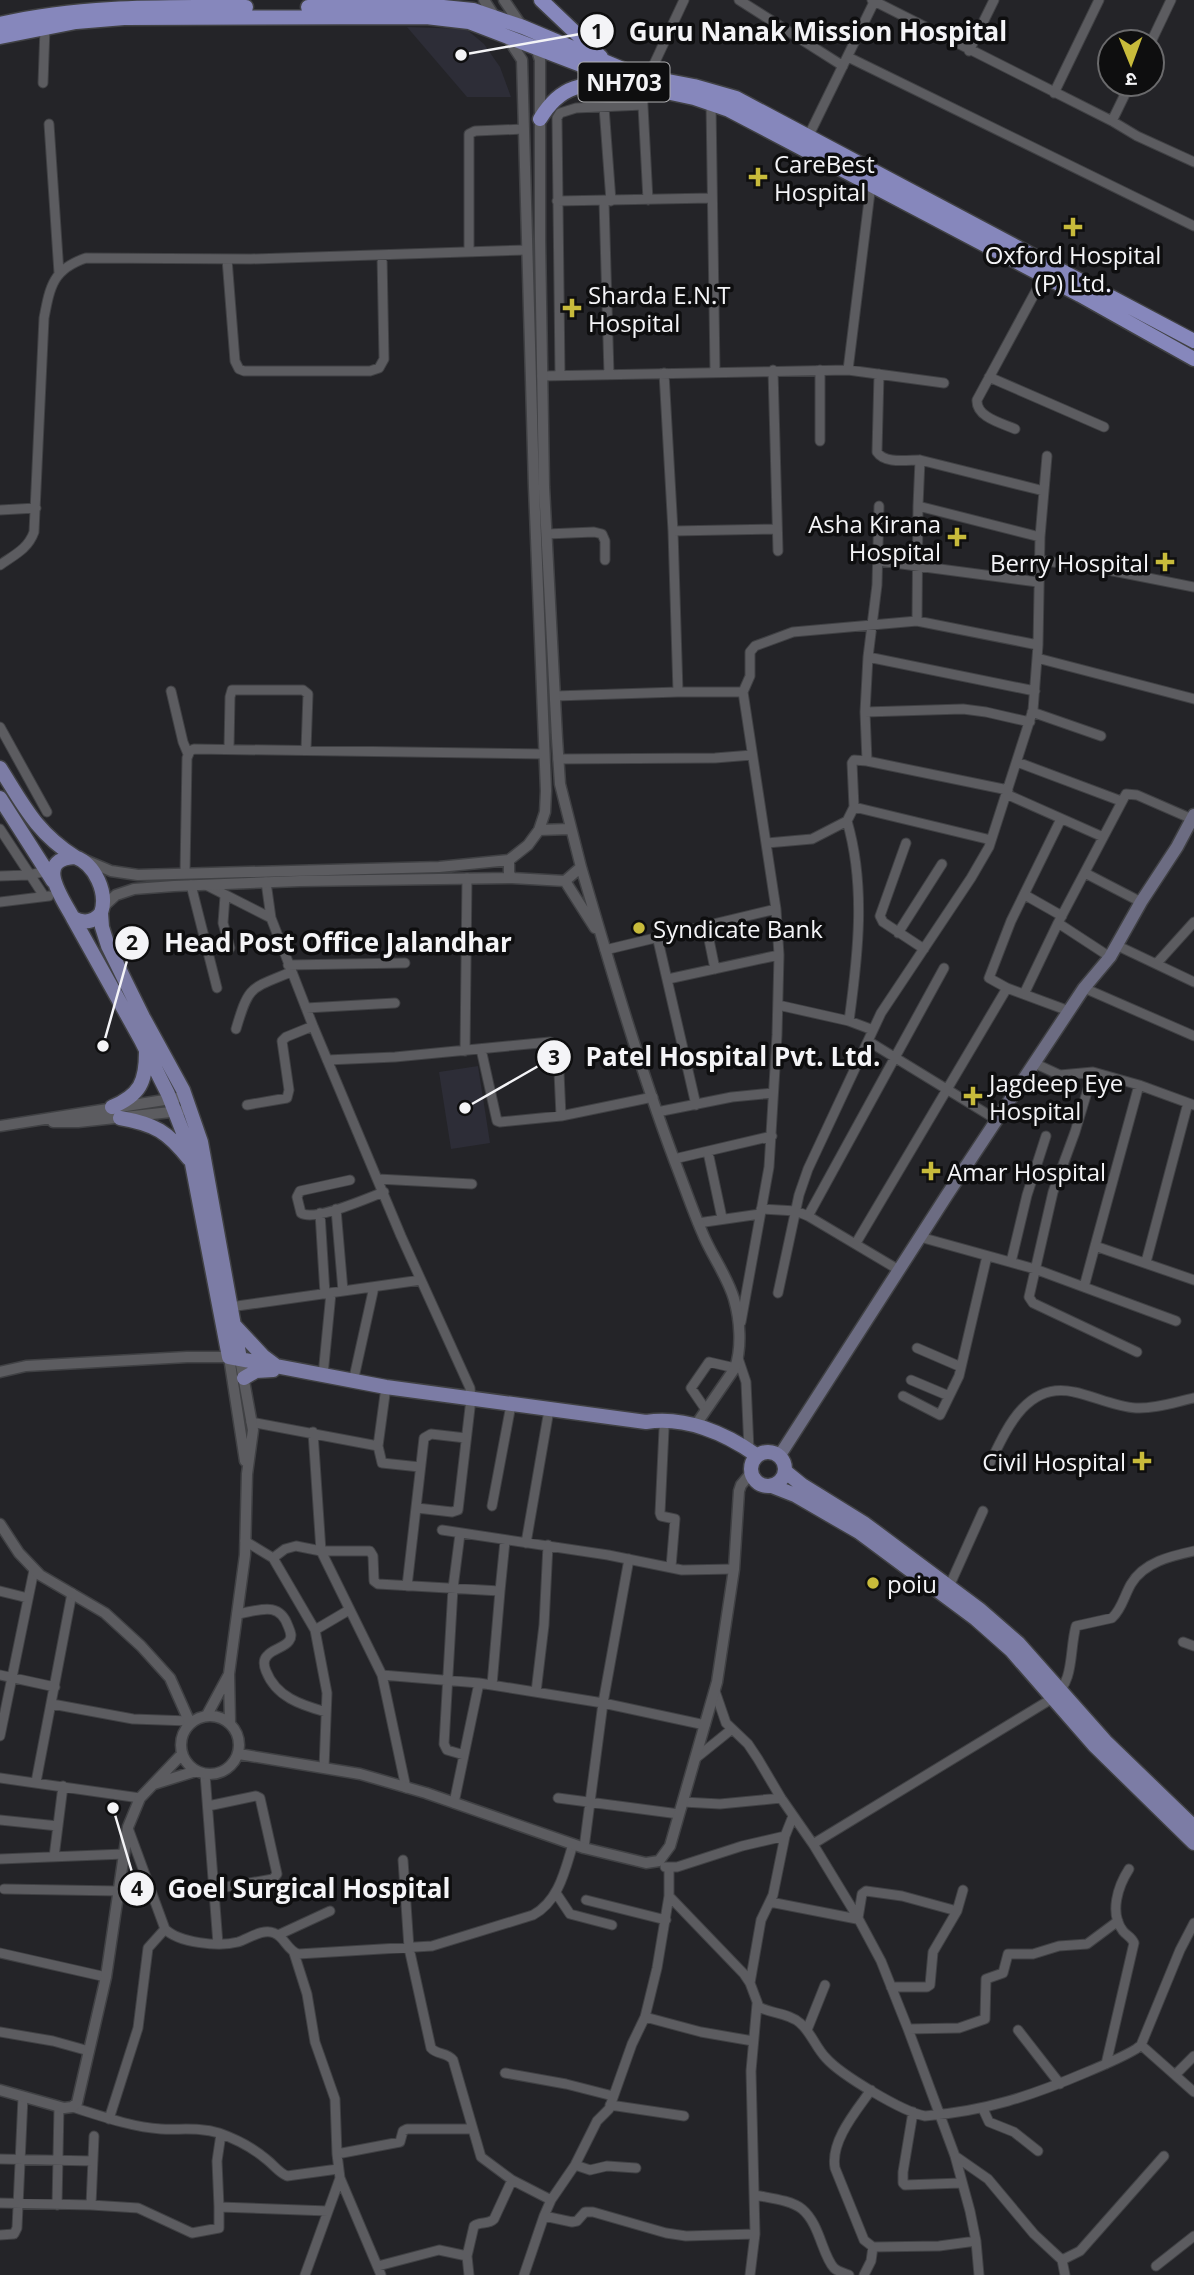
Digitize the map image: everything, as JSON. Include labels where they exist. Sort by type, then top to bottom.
[{"type":"highway","points":[[541,0],[608,63]]},
{"type":"highway","name":"NH703","points":[[0,24],[124,8],[238,4],[419,3],[473,10],[523,27],[608,63],[641,83],[694,86],[736,99],[1194,341]]},
{"type":"highway","name":"NH703","points":[[0,37],[76,22],[124,18],[426,17],[469,22],[641,83],[729,110],[1044,276],[1194,359]]},
{"type":"highway","points":[[540,119],[550,102],[565,91],[604,84],[641,83]]},
{"type":"main road","points":[[0,768],[36,825],[54,844],[80,859],[99,884],[103,897],[102,927],[108,946],[180,1105],[235,1358]]},
{"type":"main road","points":[[0,798],[61,894],[146,1050],[201,1142],[234,1325],[235,1358]]},
{"type":"main road","points":[[780,1455],[1034,1063],[1084,988],[1113,951],[1193,817]]},
{"type":"main road","points":[[50,876],[60,860],[80,859]]},
{"type":"main road","points":[[73,918],[90,921],[102,909]]},
{"type":"main road","points":[[146,1050],[144,1077],[137,1091],[116,1113],[157,1127],[173,1139],[192,1163]]},
{"type":"main road","points":[[234,1325],[263,1356],[277,1366]]},
{"type":"main road","points":[[235,1358],[386,1387],[646,1422],[724,1443],[752,1460]]},
{"type":"main road","points":[[244,1378],[256,1371],[292,1369]]},
{"type":"main road","points":[[646,1422],[658,1420],[695,1426],[727,1437],[752,1460],[755,1480],[764,1486],[795,1494],[901,1557]]},
{"type":"main road","points":[[752,1460],[770,1451],[780,1455],[786,1472],[781,1481],[772,1486]]},
{"type":"main road","points":[[786,1472],[865,1524],[901,1557],[1018,1643],[1094,1745],[1194,1843]]},
{"type":"main road","points":[[1057,1695],[1194,1827]]},
{"type":"street","points":[[80,859],[111,871],[138,875],[439,867],[509,860],[528,845],[539,830],[545,813],[544,754],[522,60],[484,0]]},
{"type":"street","points":[[504,0],[536,46],[540,60],[542,376],[560,784],[570,829],[604,945],[657,1112],[698,1223],[733,1296],[739,1338]]},
{"type":"street","points":[[648,200],[641,83],[684,0]]},
{"type":"street","points":[[739,0],[845,62],[1194,226]]},
{"type":"street","points":[[808,137],[874,0],[969,51],[1194,162]]},
{"type":"street","points":[[969,51],[994,0]]},
{"type":"street","points":[[1055,93],[1098,0]]},
{"type":"street","points":[[1158,28],[1171,0]]},
{"type":"street","points":[[43,83],[45,28]]},
{"type":"street","points":[[1112,121],[1123,98]]},
{"type":"street","points":[[711,104],[715,371]]},
{"type":"street","points":[[560,375],[557,118],[566,110],[643,105]]},
{"type":"street","points":[[604,107],[609,374]]},
{"type":"street","points":[[49,124],[59,273]]},
{"type":"street","points":[[469,252],[469,134],[475,131],[524,129]]},
{"type":"street","points":[[848,370],[871,184]]},
{"type":"street","points":[[557,201],[712,198]]},
{"type":"street","points":[[0,565],[30,543],[34,531],[44,318],[50,287],[59,273],[72,263],[86,258],[226,259],[527,250]]},
{"type":"street","points":[[226,259],[235,361],[239,369],[370,371],[379,368],[384,359],[382,254]]},
{"type":"street","points":[[1015,429],[980,412],[977,409],[977,400],[1044,276]]},
{"type":"street","points":[[773,370],[778,551]]},
{"type":"street","points":[[820,370],[820,441]]},
{"type":"street","points":[[542,376],[848,370],[944,383]]},
{"type":"street","points":[[664,373],[678,692]]},
{"type":"street","points":[[879,374],[876,410],[879,456],[884,459],[920,460],[1044,491]]},
{"type":"street","points":[[989,377],[1104,427]]},
{"type":"street","points":[[778,1293],[807,1169],[873,1030],[898,987],[971,878],[992,840],[1031,717],[1035,691],[1038,560],[1047,456]]},
{"type":"street","points":[[917,621],[920,460]]},
{"type":"street","points":[[867,761],[868,657],[878,561],[879,506]]},
{"type":"street","points":[[918,506],[1040,537]]},
{"type":"street","points":[[0,510],[36,508]]},
{"type":"street","points":[[673,531],[777,529]]},
{"type":"street","points":[[547,534],[602,534],[605,541],[604,560]]},
{"type":"street","points":[[1038,560],[1098,568],[1194,587]]},
{"type":"street","points":[[878,561],[1038,582]]},
{"type":"street","points":[[695,1426],[736,1363],[772,1136],[779,955],[767,843],[743,691],[750,676],[750,652],[755,646],[793,632],[917,621],[1038,645]]},
{"type":"street","points":[[868,657],[1035,691]]},
{"type":"street","points":[[1037,658],[1194,699]]},
{"type":"street","points":[[229,748],[232,690],[303,690],[308,694],[306,750]]},
{"type":"street","points":[[171,691],[188,754],[185,873]]},
{"type":"street","points":[[555,696],[743,691]]},
{"type":"street","points":[[866,712],[963,709],[1031,717],[1101,736]]},
{"type":"street","points":[[0,727],[47,812]]},
{"type":"street","points":[[188,754],[194,749],[229,748],[544,754]]},
{"type":"street","points":[[558,759],[715,758],[752,755]]},
{"type":"street","points":[[767,843],[812,839],[847,821],[854,807],[852,761],[867,761],[1007,792],[1103,837]]},
{"type":"street","points":[[1017,762],[1121,801]]},
{"type":"street","points":[[1024,995],[1126,794],[1131,793],[1193,817]]},
{"type":"street","points":[[854,807],[992,840]]},
{"type":"street","points":[[1061,819],[1011,921],[989,975],[991,981],[1069,1011]]},
{"type":"street","points":[[847,821],[857,868],[859,897],[855,977],[849,1021]]},
{"type":"street","points":[[0,829],[44,897]]},
{"type":"street","points":[[539,830],[570,829]]},
{"type":"street","points":[[905,843],[880,912],[883,922],[924,949]]},
{"type":"street","points":[[509,860],[509,873],[512,878]]},
{"type":"street","points":[[898,933],[943,864]]},
{"type":"street","points":[[102,909],[116,894],[134,889],[266,882],[467,878],[565,881],[581,867]]},
{"type":"street","points":[[1085,873],[1141,902]]},
{"type":"street","points":[[0,876],[50,876]]},
{"type":"street","points":[[465,1051],[467,878]]},
{"type":"street","points":[[565,881],[604,945]]},
{"type":"street","points":[[266,882],[271,918],[313,1026],[421,1280],[468,1380],[471,1399],[458,1510],[452,1512],[417,1508]]},
{"type":"street","points":[[206,885],[271,918]]},
{"type":"street","points":[[191,886],[217,988]]},
{"type":"street","points":[[0,902],[61,894]]},
{"type":"street","points":[[1026,895],[1060,920],[1113,951],[1157,963],[1194,982]]},
{"type":"street","points":[[225,896],[223,923],[230,948]]},
{"type":"street","points":[[604,945],[776,909]]},
{"type":"street","points":[[1157,963],[1194,922]]},
{"type":"street","points":[[706,925],[715,969]]},
{"type":"street","points":[[657,936],[696,1105]]},
{"type":"street","points":[[667,979],[779,955]]},
{"type":"street","points":[[236,1029],[251,991],[290,968],[405,963]]},
{"type":"street","points":[[808,1216],[944,968]]},
{"type":"street","points":[[856,1243],[1007,988]]},
{"type":"street","points":[[1084,988],[1194,1036]]},
{"type":"street","points":[[306,1008],[395,1003]]},
{"type":"street","points":[[778,1005],[849,1021],[873,1030]]},
{"type":"street","points":[[247,1105],[287,1098],[289,1090],[281,1044],[286,1037],[313,1026]]},
{"type":"street","points":[[868,1041],[997,1120]]},
{"type":"street","points":[[327,1060],[554,1044],[558,1050],[561,1116]]},
{"type":"street","points":[[481,1049],[497,1121],[506,1123],[561,1116],[653,1097]]},
{"type":"street","points":[[1034,1063],[1060,1075],[1093,1072],[1191,1104],[1146,1262]]},
{"type":"street","points":[[1093,1072],[1053,1192],[1030,1300],[1137,1352]]},
{"type":"street","points":[[1084,1287],[1139,1085]]},
{"type":"street","points":[[657,1112],[740,1096],[773,1093]]},
{"type":"street","points":[[0,1126],[32,1122],[78,1122],[116,1113],[180,1105]]},
{"type":"street","points":[[674,1159],[772,1136]]},
{"type":"street","points":[[1011,1262],[1027,1195],[1046,1136]]},
{"type":"street","points":[[708,1152],[722,1218]]},
{"type":"street","points":[[378,1179],[472,1184]]},
{"type":"street","points":[[350,1180],[299,1192],[301,1213],[309,1216],[384,1192]]},
{"type":"street","points":[[336,1209],[344,1291]]},
{"type":"street","points":[[698,1223],[761,1211],[796,1211],[899,1270]]},
{"type":"street","points":[[320,1213],[328,1293],[323,1375]]},
{"type":"street","points":[[920,1237],[1035,1269],[1176,1321]]},
{"type":"street","points":[[1095,1246],[1194,1280]]},
{"type":"street","points":[[903,1396],[940,1415],[961,1367],[987,1256]]},
{"type":"street","points":[[230,1307],[421,1280]]},
{"type":"street","points":[[353,1381],[374,1287]]},
{"type":"street","points":[[917,1348],[961,1367]]},
{"type":"street","points":[[0,1372],[26,1366],[187,1357],[235,1358]]},
{"type":"street","points":[[152,1784],[201,1772],[216,1774],[227,1770],[239,1754],[239,1738],[230,1723],[229,1674],[245,1541],[247,1475],[253,1430],[244,1378],[235,1358]]},
{"type":"street","points":[[235,1358],[247,1475]]},
{"type":"street","points":[[706,1410],[691,1388],[709,1362],[736,1363]]},
{"type":"street","points":[[655,1863],[663,1858],[670,1846],[715,1691],[734,1569],[738,1497],[752,1460],[746,1382],[736,1363]]},
{"type":"street","points":[[911,1380],[949,1396]]},
{"type":"street","points":[[386,1387],[378,1446],[379,1458],[382,1463],[420,1467]]},
{"type":"street","points":[[989,1465],[1016,1415],[1032,1398],[1046,1392],[1071,1391],[1133,1408],[1159,1406],[1194,1398]]},
{"type":"street","points":[[492,1506],[512,1405]]},
{"type":"street","points":[[526,1542],[549,1410]]},
{"type":"street","points":[[251,1422],[378,1446]]},
{"type":"street","points":[[664,1429],[660,1514],[675,1519],[671,1567]]},
{"type":"street","points":[[313,1432],[321,1551],[382,1675],[406,1788]]},
{"type":"street","points":[[407,1586],[424,1438],[427,1435],[466,1438]]},
{"type":"street","points":[[946,1591],[983,1511]]},
{"type":"street","points":[[1,1529],[34,1570],[105,1613],[141,1646],[163,1669],[177,1691],[189,1722],[182,1735],[182,1754],[187,1763],[201,1772],[208,1806],[218,1944]]},
{"type":"street","points":[[442,1530],[548,1545],[690,1571],[734,1569]]},
{"type":"street","points":[[460,1534],[453,1588],[444,1747],[464,1755]]},
{"type":"street","points":[[245,1541],[273,1558],[315,1630],[326,1684],[324,1768]]},
{"type":"street","points":[[492,1685],[505,1541]]},
{"type":"street","points":[[536,1692],[544,1625],[548,1545]]},
{"type":"street","points":[[273,1558],[291,1546],[321,1551],[370,1551],[373,1556],[373,1579],[376,1583],[499,1591]]},
{"type":"street","points":[[813,1844],[1057,1695],[1071,1661],[1076,1626],[1112,1618],[1122,1606],[1132,1583],[1140,1573],[1152,1564],[1194,1551]]},
{"type":"street","points":[[295,1953],[432,1946],[526,1918],[541,1909],[556,1893],[579,1846],[591,1802],[603,1703],[629,1559]]},
{"type":"street","points":[[1,1730],[34,1570]]},
{"type":"street","points":[[0,1591],[28,1598]]},
{"type":"street","points":[[36,1782],[72,1593]]},
{"type":"street","points":[[237,1614],[272,1608],[280,1612],[291,1636],[288,1643],[264,1659],[269,1679],[293,1701],[326,1712]]},
{"type":"street","points":[[315,1630],[349,1610]]},
{"type":"street","points":[[1183,1642],[1194,1646]]},
{"type":"street","points":[[207,1715],[229,1674]]},
{"type":"street","points":[[0,1675],[55,1687]]},
{"type":"street","points":[[382,1675],[480,1683],[603,1703],[705,1725]]},
{"type":"street","points":[[454,1803],[480,1683]]},
{"type":"street","points":[[715,1691],[722,1716],[732,1730],[748,1744],[813,1844],[859,1918],[881,1961],[955,2156],[976,2241],[979,2275]]},
{"type":"street","points":[[52,1704],[133,1719],[189,1722],[207,1715],[217,1716],[230,1723]]},
{"type":"street","points":[[696,1758],[732,1730]]},
{"type":"street","points":[[72,2107],[78,2099],[106,1977],[128,1827],[140,1798],[182,1754]]},
{"type":"street","points":[[239,1754],[360,1774],[579,1846],[669,1868],[785,1836]]},
{"type":"street","points":[[0,1778],[140,1798]]},
{"type":"street","points":[[54,1857],[63,1786]]},
{"type":"street","points":[[208,1806],[256,1796],[260,1798],[277,1874],[273,1879],[214,1889]]},
{"type":"street","points":[[558,1798],[679,1814]]},
{"type":"street","points":[[683,1802],[720,1804],[781,1798]]},
{"type":"street","points":[[750,1983],[761,1920],[770,1902],[785,1836],[793,1816]]},
{"type":"street","points":[[0,1820],[58,1826]]},
{"type":"street","points":[[128,1827],[164,1929],[174,1937],[218,1944],[270,1932],[278,1935],[295,1953],[307,1994],[315,2042],[335,2099],[339,2174],[379,2271],[439,2250],[467,2256]]},
{"type":"street","points":[[0,1859],[124,1854]]},
{"type":"street","points":[[403,1860],[409,1948],[431,2048],[434,2052],[449,2055],[453,2060],[471,2129],[482,2159],[512,2180],[551,2200]]},
{"type":"street","points":[[524,2275],[551,2200],[575,2165],[597,2121],[612,2100],[645,2017],[666,1920],[669,1868]]},
{"type":"street","points":[[1106,2064],[1134,1943],[1118,1922],[1116,1902],[1129,1869]]},
{"type":"street","points":[[4,1889],[119,1891]]},
{"type":"street","points":[[891,1987],[929,1986],[933,1952],[957,1911],[963,1890]]},
{"type":"street","points":[[859,1918],[862,1894],[866,1891],[902,1896],[957,1911]]},
{"type":"street","points":[[556,1893],[570,1914],[612,1925]]},
{"type":"street","points":[[669,1896],[744,1974],[757,2004],[751,2071],[755,2234],[750,2275]]},
{"type":"street","points":[[586,1900],[666,1920]]},
{"type":"street","points":[[770,1902],[851,1919],[859,1918]]},
{"type":"street","points":[[278,1935],[330,1911]]},
{"type":"street","points":[[908,2029],[959,2028],[985,2019],[986,1979],[1003,1973],[1009,1954],[1033,1954],[1059,1946],[1087,1944],[1118,1922]]},
{"type":"street","points":[[757,2004],[763,2009],[797,2020],[833,2066],[913,2112],[925,2116],[983,2109],[1059,2084],[1106,2064],[1141,2045],[1194,1923]]},
{"type":"street","points":[[109,2119],[138,2028],[148,1948],[164,1929]]},
{"type":"street","points":[[0,1953],[106,1977]]},
{"type":"street","points":[[807,2030],[825,1985]]},
{"type":"street","points":[[645,2017],[753,2042]]},
{"type":"street","points":[[1018,2030],[1059,2084]]},
{"type":"street","points":[[0,2032],[43,2039],[89,2051]]},
{"type":"street","points":[[1141,2045],[1192,2087]]},
{"type":"street","points":[[1175,2075],[1194,2056]]},
{"type":"street","points":[[505,2073],[566,2084],[612,2100],[684,2116]]},
{"type":"street","points":[[0,2090],[109,2119],[160,2129],[195,2128],[221,2134],[237,2140],[261,2155],[287,2176],[339,2174]]},
{"type":"street","points":[[871,2090],[845,2127],[834,2163],[861,2234],[873,2247],[976,2241]]},
{"type":"street","points":[[0,2235],[16,2232],[23,2097]]},
{"type":"street","points":[[57,2205],[60,2107]]},
{"type":"street","points":[[983,2109],[989,2122],[1014,2132],[1038,2151]]},
{"type":"street","points":[[913,2112],[903,2183],[961,2183]]},
{"type":"street","points":[[337,2154],[400,2142],[403,2131],[407,2129],[471,2129]]},
{"type":"street","points":[[0,2203],[138,2208],[196,2233],[219,2228],[217,2161],[221,2134]]},
{"type":"street","points":[[91,2205],[94,2136]]},
{"type":"street","points":[[955,2156],[988,2179],[1034,2234],[1062,2260],[1065,2275]]},
{"type":"street","points":[[1062,2260],[1080,2251],[1164,2156]]},
{"type":"street","points":[[0,2160],[93,2161]]},
{"type":"street","points":[[575,2165],[590,2170],[607,2166],[636,2168]]},
{"type":"street","points":[[305,2275],[339,2174]]},
{"type":"street","points":[[469,2275],[467,2256],[474,2226],[492,2221],[512,2180]]},
{"type":"street","points":[[755,2195],[802,2208],[818,2232],[831,2264],[837,2271],[849,2275]]},
{"type":"street","points":[[219,2207],[328,2211]]},
{"type":"street","points":[[544,2216],[572,2222],[577,2221],[585,2212],[593,2212],[686,2236],[755,2234]]},
{"type":"street","points":[[1156,2266],[1194,2236]]},
{"type":"street","points":[[864,2275],[871,2261],[873,2247]]},
{"type":"shaded area","points":[[407,27],[466,29],[484,44],[500,67],[511,97],[467,97]]},
{"type":"shaded area","points":[[478,1066],[490,1143],[451,1149],[439,1072]]},
{"type":"place","name":"Guru Nanak Mission Hospital","points":[[461,55]]},
{"type":"place","name":"CareBest Hospital","points":[[758,177]]},
{"type":"place","name":"Oxford Hospital (P) Ltd.","points":[[1073,227]]},
{"type":"place","name":"Sharda E.N.T Hospital","points":[[572,308]]},
{"type":"place","name":"Asha Kirana Hospital","points":[[957,537]]},
{"type":"place","name":"Berry Hospital","points":[[1165,562]]},
{"type":"place","name":"Syndicate Bank","points":[[639,928]]},
{"type":"place","name":"Head Post Office Jalandhar","points":[[103,1046]]},
{"type":"place","name":"Jagdeep Eye Hospital","points":[[973,1096]]},
{"type":"place","name":"Patel Hospital Pvt. Ltd.","points":[[465,1108]]},
{"type":"place","name":"Amar Hospital","points":[[931,1171]]},
{"type":"place","name":"Civil Hospital","points":[[1142,1461]]},
{"type":"place","name":"poiu","points":[[873,1583]]},
{"type":"place","name":"Goel Surgical Hospital","points":[[113,1808]]}]
